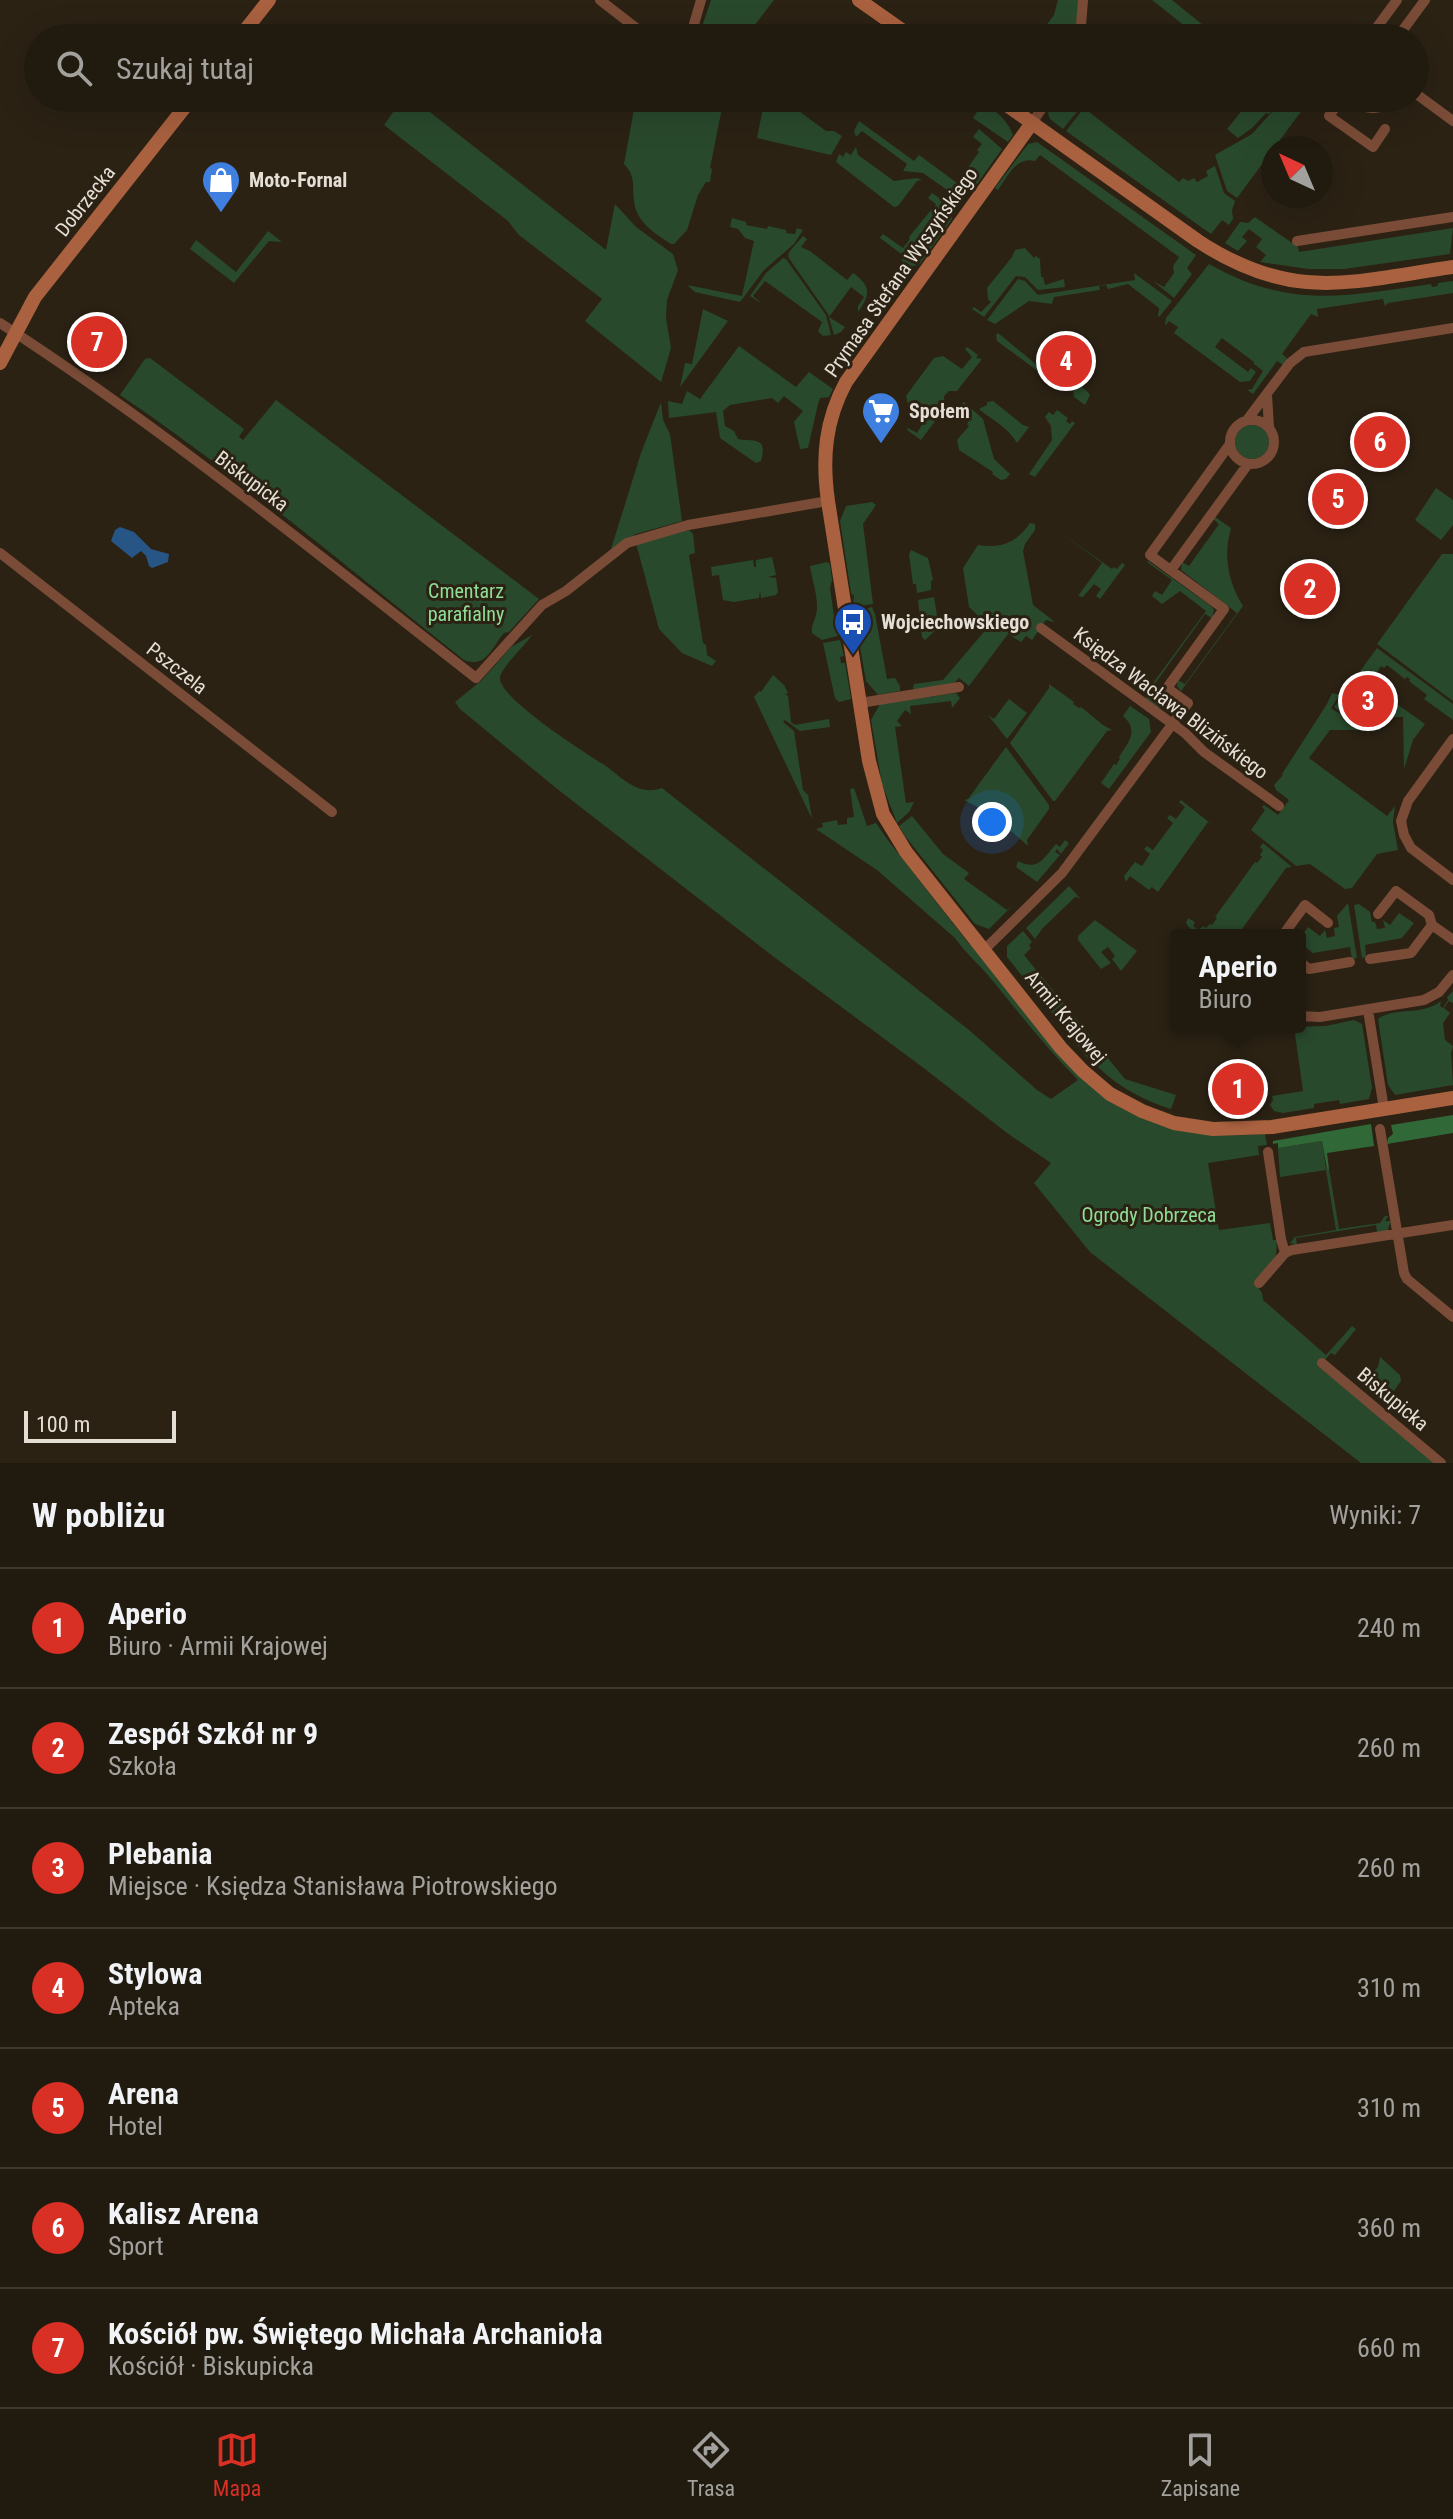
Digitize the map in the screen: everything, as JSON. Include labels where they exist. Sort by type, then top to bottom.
[{"type":"street","points":[[250,24],[269,0]]},
{"type":"street","points":[[600,0],[631,24]]},
{"type":"street","points":[[694,24],[701,0]]},
{"type":"street","points":[[859,0],[893,24]]},
{"type":"street","points":[[1081,24],[1083,0]]},
{"type":"street","points":[[1379,24],[1397,0]]},
{"type":"street","points":[[1407,24],[1425,0]]},
{"type":"street","points":[[1429,103],[1453,121]]},
{"type":"street","name":"Dobrzecka","points":[[0,363],[35,297],[181,112]]},
{"type":"street","points":[[1017,112],[1198,241],[1254,272],[1296,282],[1335,284],[1453,267]]},
{"type":"street","points":[[1032,123],[1039,112]]},
{"type":"street","points":[[1333,112],[1329,116],[1373,147],[1385,129]]},
{"type":"street","name":"Prymasa Stefana Wyszyńskiego","points":[[860,703],[828,501],[824,452],[829,423],[853,371],[1032,123]]},
{"type":"street","points":[[1297,241],[1453,217]]},
{"type":"street","name":"Biskupicka","points":[[0,323],[263,512],[476,678],[542,605],[566,591],[627,543],[688,525],[828,501]]},
{"type":"street","points":[[1267,395],[1269,427],[1275,438],[1273,450],[1266,460],[1248,464],[1238,459],[1230,437],[1236,426],[1247,420],[1290,363],[1304,352],[1453,328]]},
{"type":"street","points":[[1247,420],[1259,420],[1269,427]]},
{"type":"street","points":[[984,950],[1062,873],[1188,703],[1167,688],[1224,609],[1150,555],[1230,444]]},
{"type":"street","points":[[1171,570],[1248,464]]},
{"type":"street","name":"Pszczela","points":[[0,553],[332,812]]},
{"type":"street","name":"Księdza Wacława Blizińskiego","points":[[1041,628],[1279,806]]},
{"type":"street","points":[[860,703],[959,687]]},
{"type":"street","name":"Armii Krajowej","points":[[860,703],[874,788],[889,827],[1061,1048],[1110,1094],[1150,1115],[1193,1127],[1233,1130],[1272,1127],[1453,1098]]},
{"type":"street","points":[[1453,739],[1408,801],[1401,821],[1411,848],[1453,880]]},
{"type":"street","points":[[1378,914],[1396,891],[1429,915],[1432,925],[1453,940]]},
{"type":"street","points":[[1287,929],[1305,905],[1328,923]]},
{"type":"street","points":[[1370,959],[1411,953],[1432,925]]},
{"type":"street","points":[[1306,967],[1309,969],[1350,962]]},
{"type":"street","points":[[1306,1016],[1320,1017],[1424,1000],[1439,992],[1453,975]]},
{"type":"street","points":[[1368,1010],[1384,1109]]},
{"type":"street","points":[[1380,1129],[1402,1265],[1407,1279],[1453,1317]]},
{"type":"street","points":[[1268,1152],[1285,1253]]},
{"type":"street","points":[[1259,1283],[1285,1253],[1299,1248],[1453,1225]]},
{"type":"street","name":"Biskupicka","points":[[1322,1363],[1441,1463]]},
{"type":"green space","points":[[711,0],[774,0],[755,24],[703,24]]},
{"type":"green space","points":[[1058,0],[1079,0],[1076,24],[1047,24],[1054,15]]},
{"type":"green space","points":[[1152,0],[1172,0],[1202,24],[1182,24]]},
{"type":"green space","points":[[393,112],[430,112],[606,250],[615,204],[636,227],[673,254],[678,270],[667,300],[666,318],[671,348],[661,382],[585,321],[602,299],[384,125]]},
{"type":"green space","points":[[633,112],[721,112],[710,182],[706,182],[698,195],[687,230],[674,244],[647,226],[638,214],[632,177],[624,164]]},
{"type":"green space","points":[[762,112],[800,112],[826,131],[842,136],[831,155],[757,138]]},
{"type":"green space","points":[[977,112],[996,112],[1013,135],[1008,142],[973,118]]},
{"type":"green space","points":[[1077,112],[1063,129],[1050,119],[1048,113]]},
{"type":"green space","points":[[1081,112],[1089,112],[1179,182],[1183,178],[1188,181],[1194,178],[1197,182],[1208,176],[1206,171],[1215,166],[1224,193],[1235,201],[1233,219],[1229,225],[1222,220],[1211,234],[1066,131]]},
{"type":"green space","points":[[1241,112],[1271,112],[1238,138],[1227,129]]},
{"type":"green space","points":[[1272,112],[1301,112],[1283,136],[1261,136],[1261,166],[1237,198],[1227,191],[1215,155],[1252,134]]},
{"type":"green space","points":[[859,121],[914,161],[919,155],[957,183],[979,152],[977,150],[982,144],[973,137],[979,129],[1002,149],[972,191],[953,194],[923,173],[903,171],[907,164],[862,131],[856,137],[854,131]]},
{"type":"green space","points":[[1037,142],[1196,255],[1187,268],[1192,274],[1174,298],[1153,281],[1164,287],[1174,273],[1173,266],[1179,257],[1040,155],[1035,161],[1018,164],[998,190],[995,188],[1028,144]]},
{"type":"green space","points":[[856,147],[858,155],[894,181],[922,180],[917,181],[894,207],[836,162],[839,154],[843,157],[846,152],[851,155]]},
{"type":"green space","points":[[932,193],[950,205],[952,219],[920,264],[908,268],[901,263],[904,256],[880,238],[883,234],[903,248],[936,204],[928,198]]},
{"type":"green space","points":[[1255,217],[1292,243],[1297,243],[1299,252],[1453,228],[1450,254],[1344,269],[1309,269],[1260,262],[1266,255],[1256,247],[1262,239],[1249,229],[1242,237],[1247,241],[1238,251],[1225,243],[1240,222],[1248,223]]},
{"type":"green space","points":[[732,218],[746,222],[746,225],[767,229],[768,226],[786,230],[786,233],[795,234],[797,228],[803,230],[794,244],[764,270],[740,302],[695,292],[687,285],[742,296],[754,241],[730,227]]},
{"type":"green space","points":[[268,231],[282,242],[269,241],[234,283],[190,249],[196,240],[236,272]]},
{"type":"green space","points":[[803,236],[807,239],[801,247],[847,280],[853,273],[866,286],[867,295],[858,312],[864,297],[851,287],[829,317],[845,327],[834,335],[828,314],[788,257]]},
{"type":"green space","points":[[1025,248],[1034,258],[1040,259],[1041,277],[1045,285],[1064,279],[1065,287],[1038,290],[1025,277],[1016,276],[984,317],[972,309],[974,307],[981,312],[991,302],[987,288],[1015,250]]},
{"type":"green space","points":[[783,258],[826,315],[831,335],[823,336],[818,331],[822,322],[765,281],[753,296],[762,304],[750,296],[766,273]]},
{"type":"green space","points":[[1209,264],[1238,279],[1292,294],[1344,295],[1431,284],[1432,287],[1453,281],[1453,293],[1385,306],[1383,299],[1317,309],[1318,317],[1311,314],[1282,354],[1287,358],[1283,365],[1277,361],[1253,394],[1247,390],[1252,389],[1263,371],[1254,362],[1222,338],[1215,347],[1248,372],[1251,368],[1256,372],[1250,381],[1240,382],[1174,333],[1178,327],[1169,321],[1165,326],[1166,318]]},
{"type":"green space","points":[[1134,273],[1172,301],[1160,316],[1159,308],[1128,284],[1108,289],[1106,285],[1099,286],[1100,290],[1054,297],[1052,304],[1029,301],[995,324],[987,320],[1018,279],[1025,281],[1038,295],[1135,280]]},
{"type":"green space","points":[[703,309],[728,321],[680,387],[685,363],[692,364]]},
{"type":"green space","points":[[998,333],[1043,370],[1053,366],[1088,392],[1090,395],[1085,405],[1074,397],[1073,388],[1050,371],[1043,375],[997,341]]},
{"type":"green space","points":[[739,346],[796,387],[809,372],[833,389],[829,397],[820,398],[808,448],[800,449],[794,422],[803,411],[784,396],[778,403],[772,398],[730,405],[723,411],[725,426],[734,431],[738,439],[758,442],[763,447],[761,461],[756,463],[720,438],[716,412],[669,418],[668,401],[682,404],[687,391],[700,399]]},
{"type":"green space","points":[[967,347],[978,355],[976,358],[982,359],[957,391],[949,391],[944,396],[945,408],[921,440],[907,430],[917,433],[926,418],[908,405],[906,396],[934,358],[943,356],[962,369],[972,357],[965,349]]},
{"type":"green space","name":"Cmentarz parafialny","points":[[150,358],[244,429],[239,437],[243,440],[276,400],[539,599],[483,659],[478,662],[464,660],[252,491],[120,395],[145,359]]},
{"type":"green space","points":[[993,401],[1029,427],[1017,443],[1004,428],[979,409]]},
{"type":"green space","points":[[661,402],[663,420],[670,434],[682,521],[636,534],[611,549],[641,453]]},
{"type":"green space","points":[[964,402],[983,419],[994,459],[1010,474],[1006,479],[1001,480],[959,450],[957,440],[969,426],[967,424],[971,418],[960,407]]},
{"type":"green space","points":[[1057,410],[1068,418],[1066,421],[1070,424],[1072,421],[1075,423],[1035,477],[1029,474],[1052,440],[1051,426],[1045,417]]},
{"type":"green space","points":[[1252,425],[1264,430],[1269,442],[1264,454],[1252,459],[1240,454],[1235,442],[1240,430]]},
{"type":"green space","points":[[1436,488],[1453,500],[1453,525],[1441,540],[1415,520]]},
{"type":"green space","points":[[872,502],[876,505],[863,524],[873,604],[859,606],[853,604],[840,521],[846,506]]},
{"type":"green space","points":[[1215,517],[1231,528],[1227,549],[1228,568],[1243,606],[1181,691],[1177,686],[1178,680],[1185,684],[1237,613],[1181,570],[1182,562],[1189,566],[1219,524],[1213,519]]},
{"type":"green space","points":[[1030,523],[1035,524],[1035,530],[1023,551],[1033,605],[1055,622],[1046,620],[1032,640],[1026,636],[1021,642],[1008,634],[969,686],[959,678],[953,684],[915,690],[914,684],[943,680],[989,626],[969,607],[963,568],[978,545],[1008,543]]},
{"type":"green space","points":[[689,530],[693,534],[695,553],[689,555],[703,643],[707,655],[716,661],[712,666],[682,653],[659,629],[636,543]]},
{"type":"green space","points":[[1057,530],[1112,569],[1117,569],[1122,563],[1125,565],[1100,599],[1096,596],[1101,589],[1094,584],[1083,597],[1078,596],[1102,563]]},
{"type":"green space","points":[[911,550],[928,558],[933,580],[931,590],[917,593],[916,584],[913,584]]},
{"type":"green space","points":[[1442,554],[1453,554],[1453,701],[1377,644]]},
{"type":"green space","points":[[772,557],[776,575],[768,577],[776,578],[776,595],[761,598],[760,590],[759,598],[734,602],[723,600],[719,575],[712,576],[711,567],[753,560],[756,567],[756,560]]},
{"type":"green space","points":[[1148,561],[1214,610],[1212,618],[1205,614],[1151,689],[1164,699],[1171,697],[1174,700],[1158,708],[1146,699],[1145,694],[1206,611],[1180,591],[1162,604],[1152,596],[1155,591],[1162,595],[1172,580]]},
{"type":"green space","points":[[830,564],[835,624],[841,635],[822,640],[812,633],[817,607],[810,566]]},
{"type":"green space","points":[[934,597],[939,627],[925,640],[922,637],[918,600]]},
{"type":"green space","points":[[872,607],[887,679],[895,678],[900,691],[878,695],[866,681],[854,613]]},
{"type":"green space","name":"Ogrody Dobrzeca","points":[[532,635],[500,679],[504,688],[528,712],[629,783],[644,790],[662,788],[969,1030],[1037,1090],[1051,1099],[1078,1080],[955,938],[877,870],[816,829],[823,827],[822,823],[837,820],[838,825],[847,824],[847,818],[854,817],[850,789],[854,788],[867,826],[876,823],[969,944],[1107,1099],[1144,1119],[1183,1130],[1203,1134],[1265,1134],[1267,1145],[1258,1146],[1259,1155],[1208,1163],[1219,1230],[1270,1223],[1273,1240],[1277,1240],[1276,1256],[1255,1283],[1263,1300],[1326,1355],[1352,1326],[1356,1329],[1335,1355],[1331,1353],[1319,1366],[1435,1463],[1361,1463],[1090,1252],[1034,1183],[1051,1163],[774,957],[556,788],[460,709],[455,702],[482,680],[511,647]]},
{"type":"green space","points":[[840,640],[844,656],[840,657],[841,663],[845,663],[851,699],[839,702],[835,698],[823,643]]},
{"type":"green space","points":[[1377,648],[1453,704],[1453,720],[1424,699],[1427,695],[1410,679],[1405,679],[1387,665],[1384,668],[1381,666],[1355,714],[1342,713],[1334,707]]},
{"type":"green space","points":[[773,675],[788,693],[785,694],[788,696],[791,722],[795,725],[829,719],[830,727],[800,731],[785,720],[783,722],[794,731],[803,790],[808,795],[812,819],[754,697]]},
{"type":"green space","points":[[1049,684],[1112,730],[1107,731],[1055,801],[1010,743]]},
{"type":"green space","points":[[956,693],[960,698],[952,708],[951,701],[910,706],[911,714],[905,710],[897,721],[902,726],[895,727],[906,803],[914,802],[909,812],[897,823],[882,784],[871,720],[880,704]]},
{"type":"green space","points":[[1332,693],[1340,695],[1331,708],[1348,717],[1380,720],[1394,702],[1425,724],[1413,740],[1404,769],[1403,717],[1386,717],[1380,730],[1330,730],[1309,758],[1387,816],[1395,806],[1393,822],[1398,850],[1377,854],[1352,888],[1345,889],[1310,864],[1296,866],[1251,830],[1265,810],[1264,805],[1278,815],[1289,800],[1274,785]]},
{"type":"green space","points":[[1009,699],[1027,713],[1007,739],[988,715],[994,719]]},
{"type":"green space","points":[[1130,706],[1149,719],[1151,732],[1109,789],[1101,783],[1120,759],[1129,741],[1131,726],[1123,716]]},
{"type":"green space","points":[[1006,747],[1049,805],[1027,840],[1028,846],[996,823],[997,820],[991,816],[989,818],[981,809],[964,800],[968,799]]},
{"type":"green space","points":[[1181,800],[1215,827],[1208,822],[1158,892],[1152,887],[1149,890],[1130,876],[1126,882],[1124,876],[1135,862],[1142,866],[1150,854],[1144,849],[1147,846],[1153,850],[1173,823],[1167,818],[1170,815],[1176,819],[1185,807],[1179,802]]},
{"type":"green space","points":[[912,816],[943,854],[969,873],[964,879],[1007,910],[1013,905],[989,929],[975,924],[905,836],[899,826]]},
{"type":"green space","points":[[1065,840],[1069,843],[1061,854],[1057,849],[1055,852],[1060,855],[1037,882],[1016,867],[1018,861],[1036,864],[1056,844],[1060,847]]},
{"type":"green space","points":[[1263,843],[1292,867],[1286,868],[1242,929],[1200,929],[1212,925],[1255,862],[1262,857],[1260,847]]},
{"type":"green space","points":[[1069,886],[1080,898],[1075,897],[1035,939],[1026,928]]},
{"type":"green space","points":[[1348,903],[1357,958],[1352,959],[1350,947],[1313,953],[1306,948],[1308,927],[1320,936],[1325,930],[1327,938],[1335,936],[1334,928],[1339,927],[1337,916]]},
{"type":"green space","points":[[1359,904],[1370,912],[1377,929],[1385,928],[1383,920],[1390,925],[1399,913],[1414,923],[1402,938],[1365,945],[1366,957],[1362,958],[1354,905]]},
{"type":"green space","points":[[1188,918],[1195,922],[1193,926],[1198,929],[1190,929],[1186,923]]},
{"type":"green space","points":[[1095,920],[1137,951],[1121,971],[1108,947],[1101,952],[1111,963],[1101,969],[1078,940],[1078,936]]},
{"type":"green space","points":[[1023,931],[1032,942],[1024,955],[1102,1050],[1089,1060],[1007,957],[1007,946]]},
{"type":"green space","points":[[1453,991],[1453,1003],[1449,1001],[1444,1008],[1450,1013],[1443,1023],[1445,1040],[1453,1046],[1453,1085],[1395,1095],[1388,1085],[1378,1019],[1392,1013],[1425,1009],[1441,1001],[1443,1008]]},
{"type":"green space","points":[[1354,1020],[1362,1024],[1372,1088],[1369,1099],[1314,1104],[1314,1108],[1283,1113],[1274,1111],[1270,1105],[1272,1096],[1303,1091],[1295,1033],[1306,1033],[1306,1027]]},
{"type":"green space","points":[[1107,1057],[1125,1079],[1176,1095],[1171,1109],[1131,1092],[1105,1074],[1097,1066]]},
{"type":"green space","points":[[1453,1115],[1453,1133],[1387,1144],[1393,1134],[1391,1125]]},
{"type":"green space","points":[[1371,1124],[1374,1146],[1327,1153],[1329,1169],[1322,1141],[1278,1148],[1278,1143],[1273,1144],[1273,1141]]},
{"type":"green space","points":[[1322,1141],[1339,1229],[1380,1223],[1388,1216],[1385,1221],[1391,1221],[1387,1231],[1377,1232],[1376,1225],[1296,1238],[1297,1245],[1290,1243],[1295,1237],[1336,1230],[1326,1170],[1280,1177],[1278,1148]]},
{"type":"green space","points":[[1380,1357],[1400,1375],[1401,1381],[1388,1399],[1365,1380],[1378,1367]]},
{"type":"water","points":[[120,527],[134,532],[151,549],[169,554],[168,562],[152,568],[141,551],[132,558],[111,541],[115,530]]},
{"type":"place","name":"Moto-Fornal","points":[[221,214]]},
{"type":"place","name":"Kościół pw. Świętego Michała Archanioła","points":[[97,342]]},
{"type":"place","name":"Stylowa","points":[[1066,361]]},
{"type":"place","name":"Kalisz Arena","points":[[1380,442]]},
{"type":"place","name":"Społem","points":[[881,445]]},
{"type":"place","name":"Arena","points":[[1338,499]]},
{"type":"place","name":"Zespół Szkół nr 9","points":[[1310,589]]},
{"type":"place","name":"Wojciechowskiego","points":[[853,656]]},
{"type":"place","name":"Plebania","points":[[1368,701]]},
{"type":"place","name":"Aperio","points":[[1238,1089]]}]
